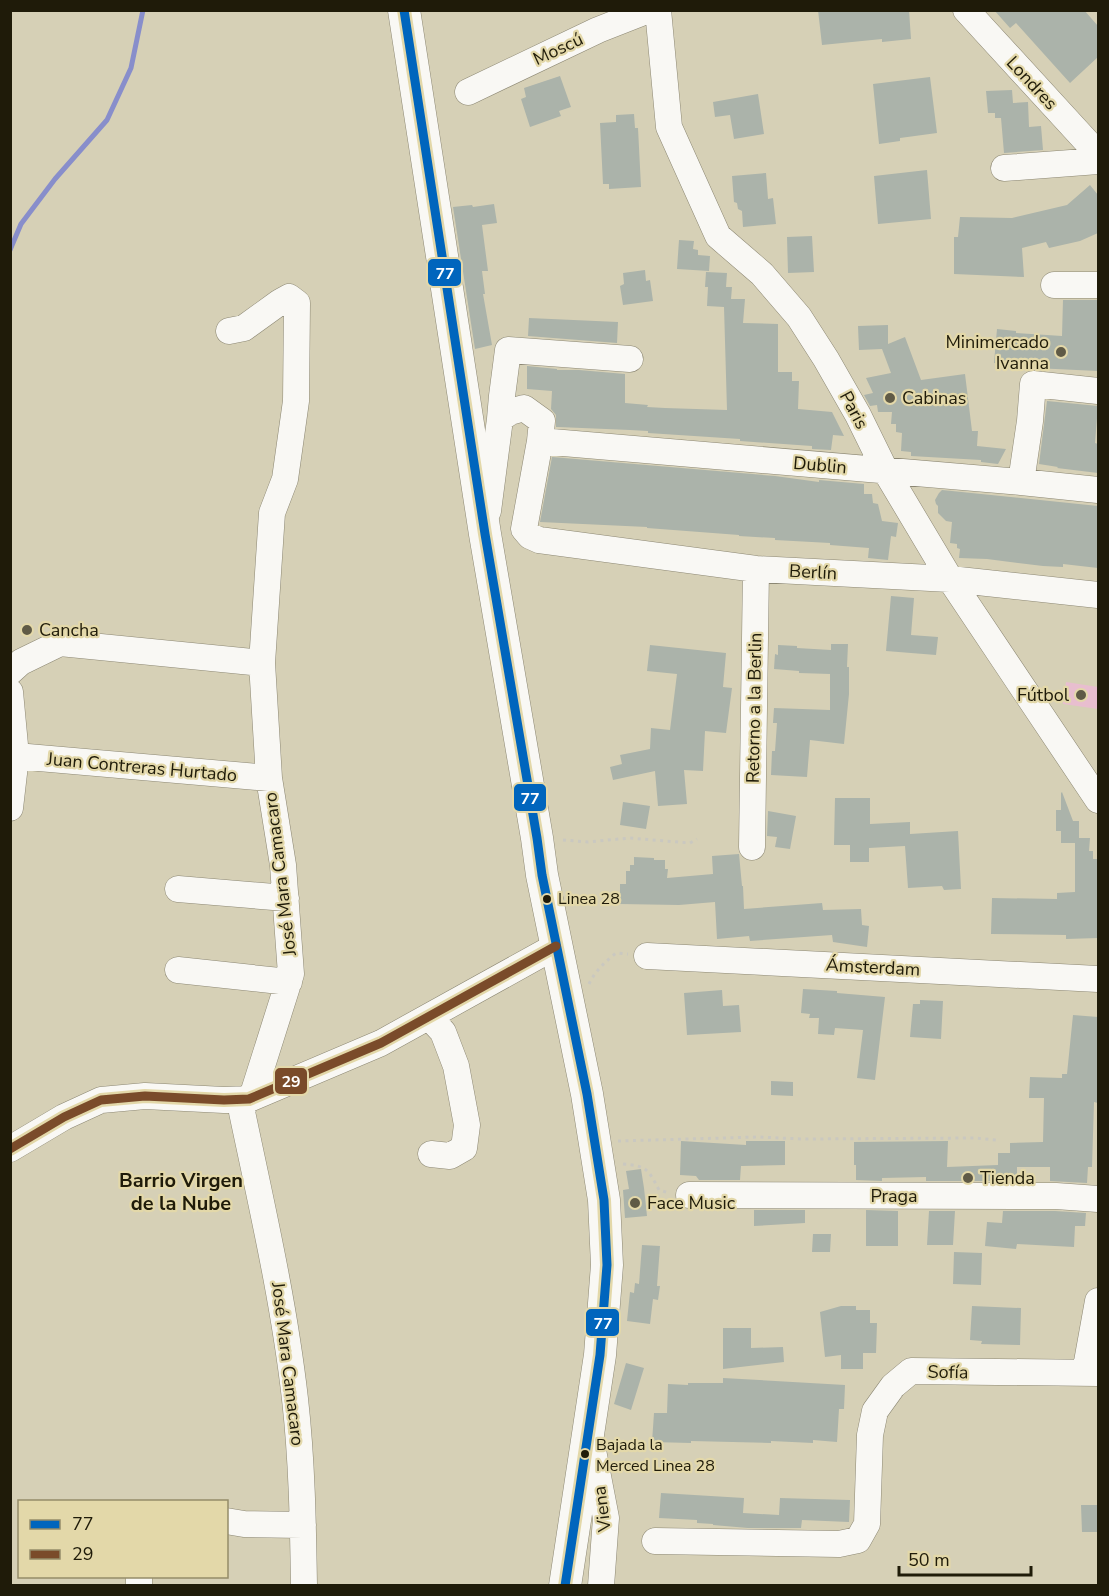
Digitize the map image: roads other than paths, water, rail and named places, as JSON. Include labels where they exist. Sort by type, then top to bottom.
[{"type":"main road","points":[[404,10],[485,534],[542,875],[587,1094],[604,1200],[607,1265],[600,1354],[566,1586]]},
{"type":"street","name":"Moscú","points":[[468,92],[598,30],[649,10]]},
{"type":"street","name":"Paris","points":[[657,10],[669,127],[718,236],[762,274],[799,317],[826,359],[858,415],[885,470],[950,579],[1098,800]]},
{"type":"street","name":"Londres","points":[[966,10],[1098,154]]},
{"type":"street","points":[[1004,168],[1098,161]]},
{"type":"street","points":[[1054,285],[1098,285]]},
{"type":"street","name":"José Mara Camacaro","points":[[229,331],[244,328],[289,297],[297,303],[296,401],[285,479],[272,513],[262,663],[269,778],[283,865],[291,961],[289,982],[254,1091],[242,1112],[276,1273],[288,1347],[298,1440],[304,1586]]},
{"type":"street","points":[[485,534],[508,350],[630,359]]},
{"type":"street","points":[[1022,482],[1033,384],[1098,391]]},
{"type":"street","points":[[500,419],[510,412],[524,408],[542,421],[540,441]]},
{"type":"street","name":"Dublin","points":[[540,441],[1098,490]]},
{"type":"street","name":"Berlín","points":[[540,441],[524,530],[539,540],[756,569],[950,579],[1098,596]]},
{"type":"street","name":"Retorno a la Berlin","points":[[752,847],[756,569]]},
{"type":"street","points":[[10,672],[21,662],[60,643],[262,663]]},
{"type":"street","points":[[10,692],[16,756],[10,808]]},
{"type":"street","name":"Juan Contreras Hurtado","points":[[16,756],[269,778]]},
{"type":"street","points":[[178,889],[286,898]]},
{"type":"street","points":[[10,1149],[64,1117],[101,1100],[145,1096],[249,1099],[381,1043],[556,946]]},
{"type":"street","name":"Ámsterdam","points":[[647,956],[1098,979]]},
{"type":"street","points":[[178,970],[289,982]]},
{"type":"street","points":[[429,1017],[443,1032],[456,1066],[467,1125],[464,1148],[450,1156],[431,1154]]},
{"type":"street","name":"Praga","points":[[689,1195],[1056,1196],[1098,1199]]},
{"type":"street","points":[[1092,1373],[1098,1301]]},
{"type":"street","name":"Sofía","points":[[655,1541],[839,1544],[858,1540],[867,1524],[870,1435],[875,1411],[893,1386],[910,1371],[1092,1373]]},
{"type":"street","name":"Viena","points":[[589,1433],[606,1518],[601,1586]]},
{"type":"street","points":[[228,1521],[244,1524],[303,1525]]},
{"type":"waterway","points":[[10,250],[21,224],[55,179],[107,120],[131,68],[143,10]]},
{"type":"place","name":"Minimercado Ivanna","points":[[1061,352]]},
{"type":"place","name":"Cabinas","points":[[890,398]]},
{"type":"place","name":"Cancha","points":[[27,630]]},
{"type":"place","name":"Fútbol","points":[[1081,695]]},
{"type":"place","name":"Linea 28","points":[[547,899]]},
{"type":"place","name":"Tienda","points":[[968,1178]]},
{"type":"place","name":"Face Music","points":[[635,1203]]},
{"type":"place","name":"Bajada la Merced Linea 28","points":[[585,1454]]},
{"type":"district","name":"Barrio Virgen de la Nube","points":[[181,1192]]}]
